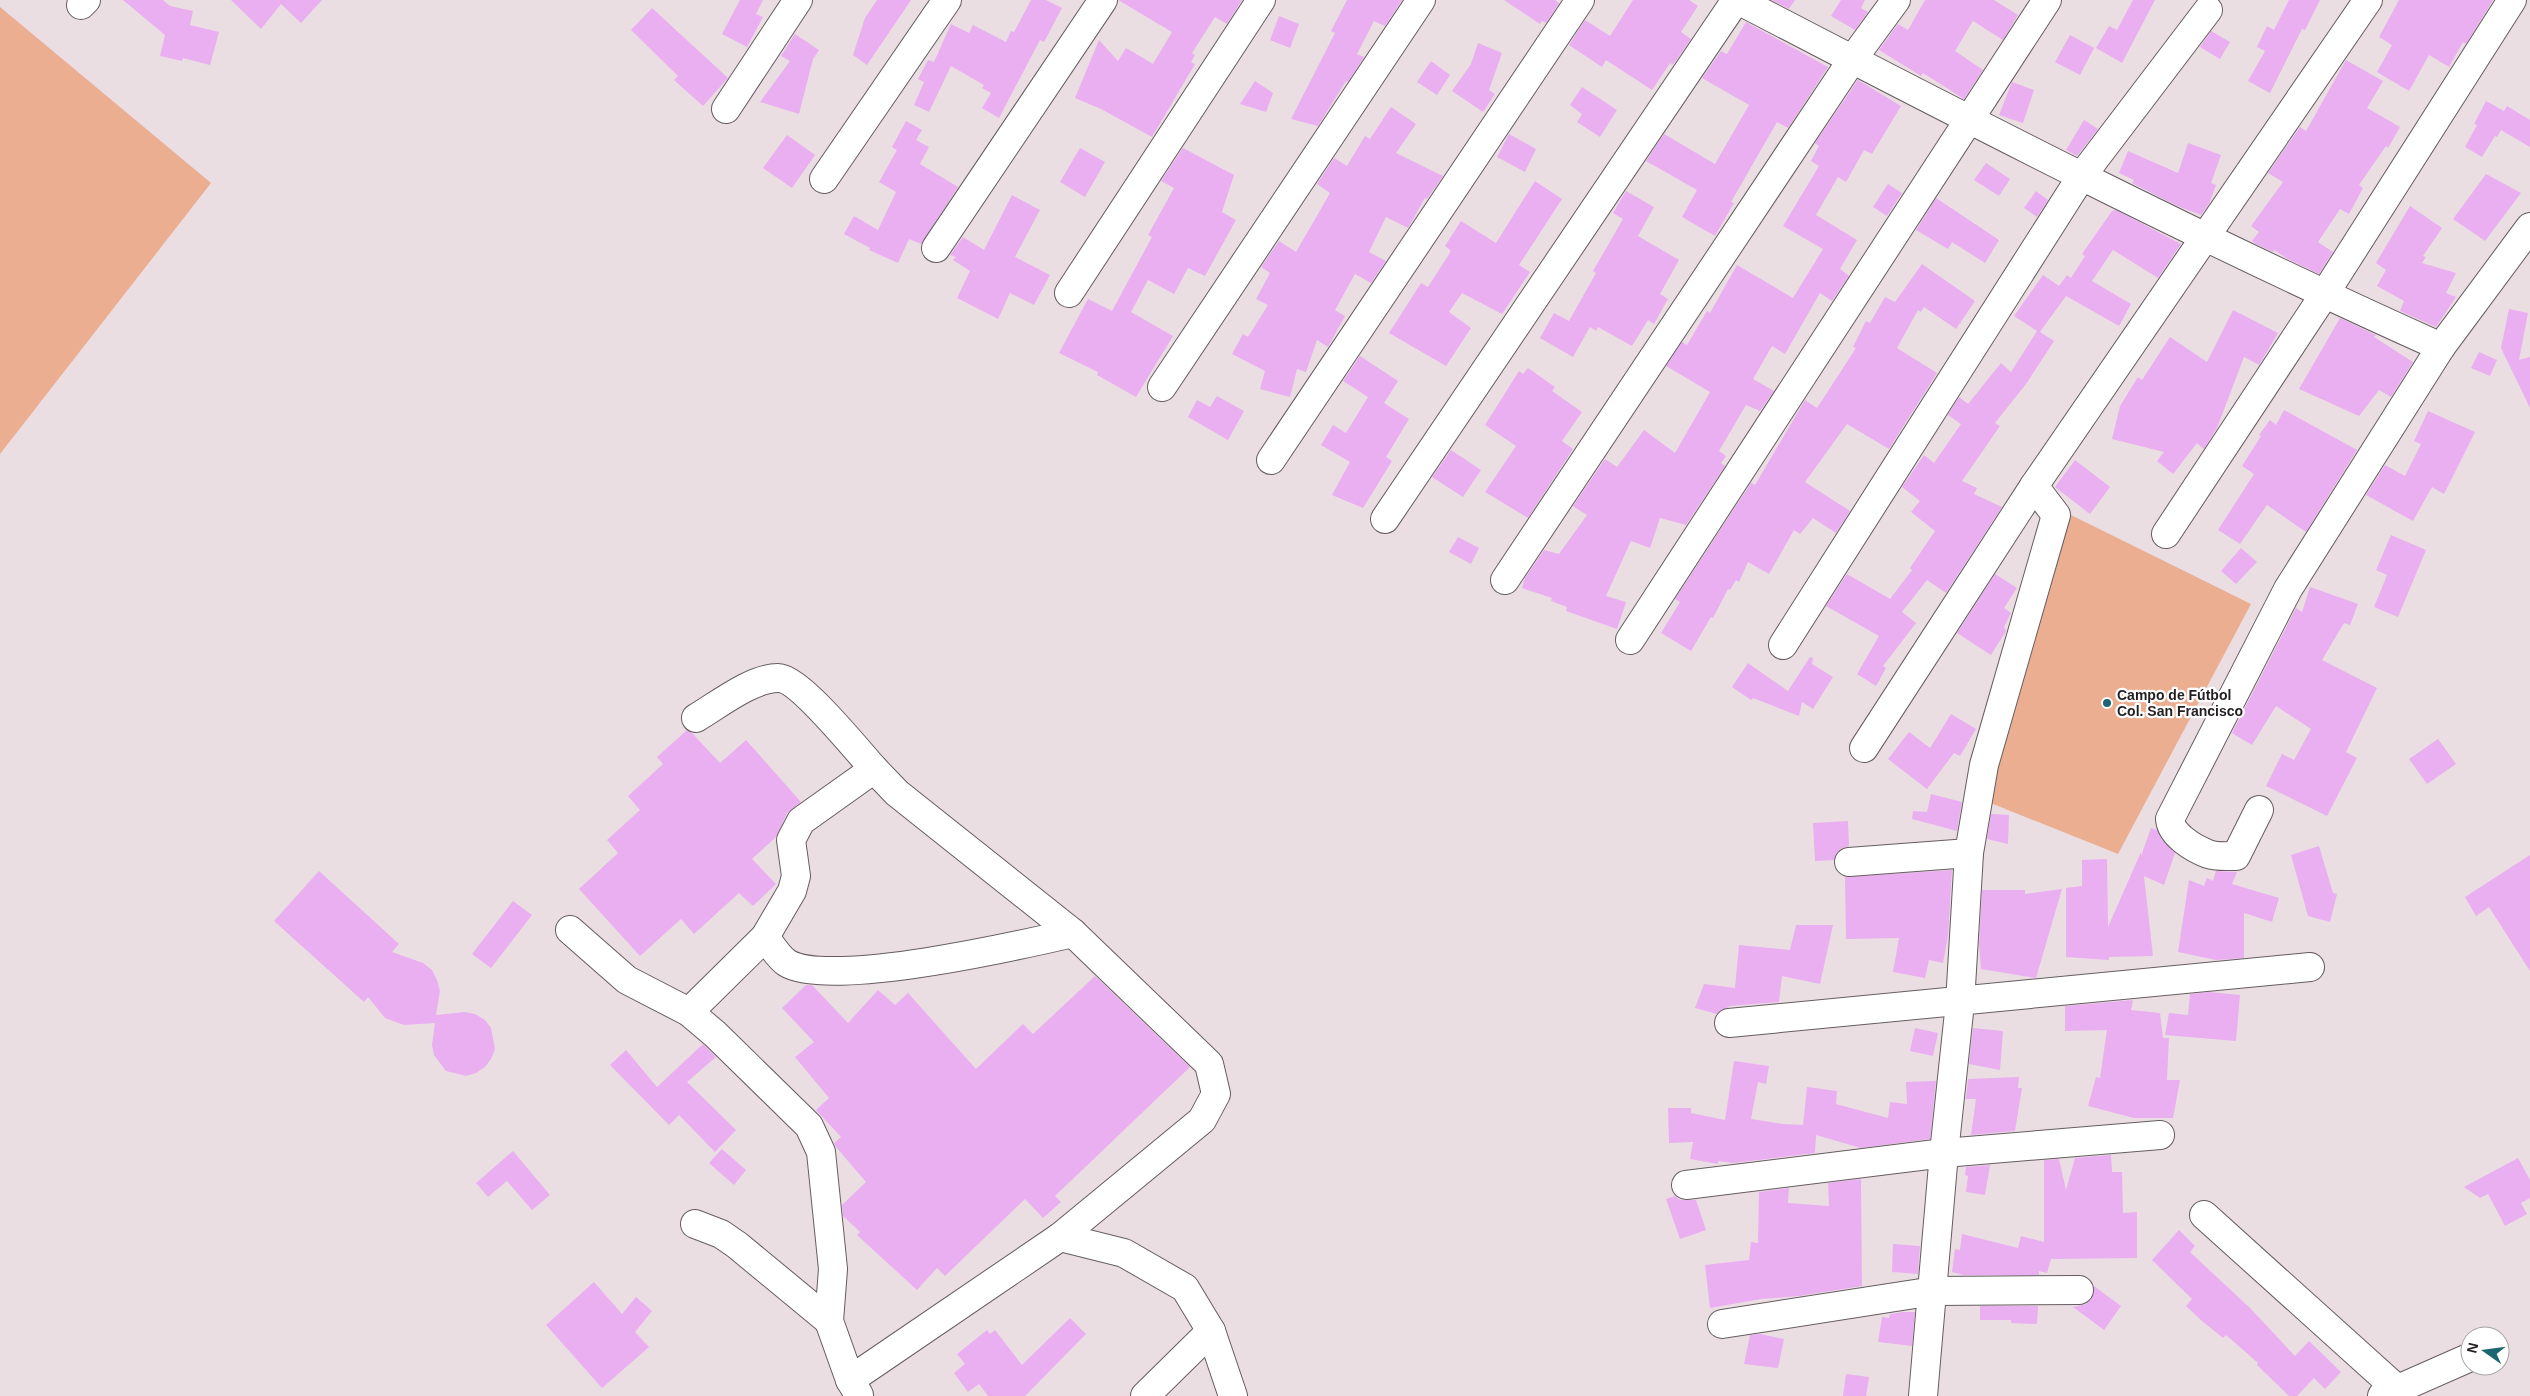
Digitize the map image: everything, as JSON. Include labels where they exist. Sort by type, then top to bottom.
[{"type":"street","points":[[726,109],[798,0]]},
{"type":"street","points":[[824,179],[947,0]]},
{"type":"street","points":[[936,248],[1102,0]]},
{"type":"street","points":[[1069,293],[1261,0]]},
{"type":"street","points":[[1162,387],[1421,0]]},
{"type":"street","points":[[1271,460],[1580,0]]},
{"type":"street","points":[[1385,519],[1737,0],[1967,120],[2202,238],[2441,347]]},
{"type":"street","points":[[1505,580],[1852,60],[1896,0]]},
{"type":"street","points":[[1630,640],[1967,120],[2047,0]]},
{"type":"street","points":[[1864,748],[2034,486],[2202,238],[2368,0]]},
{"type":"street","points":[[2166,534],[2324,295],[2512,0]]},
{"type":"street","points":[[1783,645],[2081,177],[2208,10]]},
{"type":"street","points":[[2259,810],[2236,856],[2209,854],[2176,834],[2170,826],[2170,818],[2288,589],[2441,347],[2530,227]]},
{"type":"street","points":[[1924,1396],[1944,1153],[1960,1002],[1969,853],[1984,766],[2056,515],[2034,486]]},
{"type":"street","points":[[570,930],[627,980],[689,1012],[715,1034],[808,1126],[821,1152],[833,1269],[830,1321],[855,1388],[1060,1237],[1202,1120],[1216,1094],[1209,1064],[1074,933],[898,793],[798,686],[779,678],[758,682],[696,718]]},
{"type":"street","points":[[689,1012],[765,937],[792,891],[796,876],[791,840],[801,821],[874,769]]},
{"type":"street","points":[[1848,862],[1969,853]]},
{"type":"street","points":[[765,937],[786,963],[808,970],[874,968],[988,953],[1074,933]]},
{"type":"street","points":[[1729,1023],[1960,1002],[2310,966]]},
{"type":"street","points":[[1686,1185],[1944,1153],[2160,1135]]},
{"type":"street","points":[[2204,1215],[2389,1392],[2460,1362]]},
{"type":"street","points":[[695,1224],[729,1239],[830,1321]]},
{"type":"street","points":[[1060,1237],[1124,1253],[1185,1288],[1211,1331],[1234,1396]]},
{"type":"street","points":[[1722,1324],[1934,1291],[2079,1290]]},
{"type":"street","points":[[1145,1396],[1211,1331]]},
{"type":"shaded area","points":[[0,7],[211,183],[0,454]]},
{"type":"shaded area","name":"Campo de Fútbol Col. San Francisco","points":[[2069,514],[2251,604],[2118,854],[1988,802]]},
{"type":"building","points":[[123,0],[163,0],[170,6],[193,11],[190,25],[219,32],[210,65],[183,58],[182,61],[160,56],[165,35]]},
{"type":"building","points":[[231,0],[322,0],[301,23],[281,4],[261,29]]},
{"type":"building","points":[[740,0],[763,0],[756,14],[763,17],[747,47],[722,34]]},
{"type":"building","points":[[877,0],[911,0],[867,65],[853,55],[865,18]]},
{"type":"building","points":[[1031,0],[1046,0],[1062,8],[1044,42],[1040,40],[999,118],[982,108],[991,93],[982,88],[984,85],[951,66],[929,112],[914,105],[924,82],[918,79],[928,60],[934,62],[951,24],[969,33],[973,25],[1006,42],[1011,31],[1014,32]]},
{"type":"building","points":[[1118,0],[1242,0],[1227,24],[1215,17],[1192,53],[1195,55],[1191,62],[1195,64],[1152,137],[1101,109],[1075,98],[1099,40],[1118,61],[1126,48],[1153,64],[1172,32]]},
{"type":"building","points":[[1347,0],[1402,0],[1385,26],[1374,21],[1357,54],[1364,57],[1348,82],[1346,81],[1318,126],[1291,119],[1335,33],[1331,31]]},
{"type":"building","points":[[1504,0],[1555,0],[1559,3],[1546,23],[1542,21],[1540,24]]},
{"type":"building","points":[[1633,0],[1689,0],[1698,6],[1681,32],[1691,39],[1675,62],[1672,65],[1670,63],[1652,90],[1606,60],[1602,67],[1569,45],[1585,20],[1610,36]]},
{"type":"building","points":[[1772,0],[1795,0],[1789,9]]},
{"type":"building","points":[[1841,0],[1865,0],[1861,8],[1868,12],[1855,30],[1831,16]]},
{"type":"building","points":[[1925,0],[1994,0],[2018,15],[2003,40],[1973,21],[1955,51],[1983,70],[1964,99],[1923,73],[1921,76],[1879,50],[1898,24],[1908,30]]},
{"type":"building","points":[[2133,0],[2155,0],[2122,63],[2096,48],[2109,26],[2117,30]]},
{"type":"building","points":[[2289,0],[2320,0],[2305,30],[2302,29],[2270,93],[2248,81],[2265,51],[2257,47],[2267,26],[2274,30]]},
{"type":"building","points":[[2399,0],[2493,0],[2466,44],[2463,42],[2449,67],[2429,55],[2409,91],[2377,72],[2392,45],[2379,37]]},
{"type":"building","points":[[652,8],[728,78],[703,106],[674,80],[678,76],[631,30]]},
{"type":"building","points":[[1279,16],[1299,24],[1290,48],[1270,40]]},
{"type":"building","points":[[1746,22],[1828,67],[1788,128],[1777,122],[1731,202],[1734,203],[1715,236],[1682,217],[1697,190],[1646,161],[1664,134],[1715,164],[1749,105],[1702,78],[1721,51],[1727,54]]},
{"type":"building","points":[[2211,31],[2230,42],[2220,59],[2200,47]]},
{"type":"building","points":[[795,34],[819,50],[813,59],[799,114],[760,102],[790,61],[781,56]]},
{"type":"building","points":[[2070,35],[2094,48],[2080,75],[2055,62]]},
{"type":"building","points":[[1478,43],[1502,53],[1489,90],[1495,94],[1483,112],[1452,91],[1471,64]]},
{"type":"building","points":[[2346,60],[2383,81],[2367,108],[2400,127],[2388,148],[2386,146],[2359,185],[2363,188],[2349,214],[2340,209],[2318,242],[2333,252],[2319,274],[2274,250],[2273,252],[2256,244],[2252,241],[2259,232],[2251,226],[2283,182],[2268,173],[2300,127],[2306,131]]},
{"type":"building","points":[[1431,61],[1450,75],[1437,95],[1417,82]]},
{"type":"building","points":[[1858,80],[1901,106],[1872,154],[1864,150],[1846,182],[1838,177],[1816,215],[1857,240],[1840,269],[1849,276],[1832,301],[1820,293],[1785,354],[1772,346],[1753,379],[1774,391],[1760,411],[1746,405],[1719,451],[1726,456],[1721,463],[1725,466],[1686,525],[1660,518],[1650,548],[1631,541],[1606,596],[1626,602],[1617,629],[1566,611],[1567,607],[1551,601],[1552,598],[1522,588],[1525,578],[1544,550],[1559,554],[1587,515],[1573,506],[1605,459],[1617,467],[1644,430],[1675,453],[1710,392],[1666,366],[1682,342],[1687,345],[1707,311],[1710,313],[1737,265],[1793,298],[1823,249],[1783,226],[1819,166],[1811,161],[1819,146],[1815,143]]},
{"type":"building","points":[[1255,81],[1273,93],[1266,112],[1240,104]]},
{"type":"building","points":[[2012,82],[2034,90],[2023,123],[1999,115]]},
{"type":"building","points":[[1582,87],[1617,110],[1600,137],[1577,122],[1582,114],[1570,105]]},
{"type":"building","points":[[2486,101],[2504,111],[2507,106],[2530,120],[2530,147],[2501,130],[2482,157],[2465,147],[2477,125],[2474,124]]},
{"type":"building","points":[[1391,107],[1416,124],[1396,153],[1443,176],[1427,199],[1425,198],[1408,228],[1386,217],[1369,252],[1386,261],[1371,283],[1355,274],[1335,310],[1345,316],[1328,347],[1317,340],[1306,372],[1297,369],[1290,397],[1260,389],[1265,371],[1232,354],[1243,334],[1248,337],[1268,305],[1256,299],[1270,273],[1261,267],[1279,241],[1296,252],[1330,193],[1317,184],[1334,158],[1347,166],[1365,136],[1370,139]]},
{"type":"building","points":[[2084,120],[2098,129],[2077,156],[2066,150]]},
{"type":"building","points":[[906,121],[922,130],[916,140],[929,147],[920,164],[958,187],[921,244],[909,239],[898,263],[869,250],[870,248],[844,234],[854,216],[878,230],[896,192],[879,182],[897,150],[892,147]]},
{"type":"building","points":[[1509,134],[1536,149],[1525,172],[1497,157]]},
{"type":"building","points":[[787,135],[815,155],[792,188],[763,168]]},
{"type":"building","points":[[2188,143],[2221,155],[2211,183],[2216,185],[2209,204],[2201,215],[2177,206],[2132,183],[2134,180],[2119,173],[2128,151],[2178,173]]},
{"type":"building","points":[[1080,148],[1105,162],[1085,197],[1060,182]]},
{"type":"building","points":[[1183,148],[1234,175],[1222,212],[1236,220],[1205,276],[1188,268],[1174,294],[1148,280],[1131,312],[1173,336],[1136,397],[1097,375],[1098,372],[1059,353],[1088,299],[1112,311],[1152,237],[1148,235],[1174,188],[1161,181]]},
{"type":"building","points":[[1986,163],[2010,179],[1999,196],[1974,180]]},
{"type":"building","points":[[2486,174],[2521,193],[2485,241],[2453,219]]},
{"type":"building","points":[[1535,181],[1562,199],[1519,265],[1530,272],[1502,314],[1462,293],[1449,312],[1471,328],[1446,366],[1389,333],[1421,283],[1428,287],[1451,251],[1445,246],[1461,221],[1496,243]]},
{"type":"building","points":[[1888,184],[1902,193],[1887,216],[1873,207]]},
{"type":"building","points":[[1626,191],[1654,207],[1638,236],[1679,260],[1660,294],[1668,299],[1654,324],[1648,320],[1632,346],[1598,327],[1596,331],[1590,327],[1573,357],[1540,338],[1554,313],[1569,321],[1596,273],[1593,271],[1623,219],[1613,213]]},
{"type":"building","points":[[2036,191],[2048,200],[2037,217],[2024,208]]},
{"type":"building","points":[[1012,195],[1040,210],[1015,257],[1050,275],[1034,305],[1010,293],[998,319],[957,298],[970,271],[953,260],[956,257],[950,255],[963,237],[984,250]]},
{"type":"building","points":[[1936,198],[1999,240],[1985,263],[1952,242],[1948,249],[1916,230]]},
{"type":"building","points":[[2410,206],[2442,228],[2423,256],[2426,257],[2422,263],[2456,273],[2446,293],[2456,297],[2436,327],[2400,311],[2404,301],[2377,286],[2386,270],[2376,263]]},
{"type":"building","points":[[2116,210],[2181,244],[2158,278],[2113,250],[2092,281],[2131,304],[2119,326],[2066,296],[2040,332],[2054,341],[2026,384],[1995,423],[2000,426],[1962,481],[1977,488],[1974,494],[2002,507],[1946,593],[1927,580],[1902,612],[1916,623],[1883,666],[1886,668],[1876,686],[1857,674],[1879,636],[1826,606],[1847,574],[1890,599],[1912,570],[1910,568],[1935,531],[1911,512],[1920,501],[1902,487],[1924,455],[1934,463],[1961,424],[1948,415],[1959,397],[1968,404],[2001,363],[2011,372],[2037,331],[2014,316],[2043,275],[2059,286],[2067,275],[2071,278],[2085,256],[2082,254],[2112,211]]},
{"type":"building","points":[[1922,264],[1975,301],[1956,329],[1924,307],[1921,312],[1918,310],[1897,348],[1937,373],[1889,449],[1847,424],[1805,482],[1850,511],[1836,533],[1813,518],[1800,534],[1794,530],[1769,574],[1748,562],[1739,582],[1736,580],[1730,590],[1728,589],[1713,618],[1711,617],[1691,651],[1661,633],[1680,602],[1675,599],[1751,483],[1755,485],[1805,400],[1817,408],[1856,348],[1853,347],[1866,321],[1870,323],[1885,297],[1895,302]]},
{"type":"building","points":[[2509,309],[2528,313],[2519,360],[2530,357],[2530,408],[2501,348]]},
{"type":"building","points":[[2233,310],[2278,333],[2259,365],[2244,357],[2217,428],[2204,449],[2197,443],[2173,474],[2157,461],[2164,452],[2112,439],[2120,406],[2138,377],[2142,380],[2170,337],[2207,362]]},
{"type":"building","points":[[2340,318],[2376,335],[2374,337],[2413,362],[2391,397],[2379,390],[2359,416],[2299,389]]},
{"type":"building","points":[[2479,352],[2497,360],[2490,376],[2471,368]]},
{"type":"building","points":[[1360,356],[1398,381],[1384,403],[1409,419],[1386,457],[1392,461],[1363,508],[1332,495],[1350,462],[1321,445],[1333,425],[1346,433],[1368,397],[1343,381]]},
{"type":"building","points":[[1528,368],[1555,387],[1552,391],[1582,412],[1562,441],[1573,449],[1528,518],[1485,492],[1516,446],[1485,425],[1519,371],[1523,374]]},
{"type":"building","points":[[1217,396],[1244,411],[1228,440],[1188,417],[1197,400],[1210,407]]},
{"type":"building","points":[[2284,410],[2357,450],[2306,532],[2267,505],[2240,544],[2218,530],[2254,474],[2242,466],[2261,436],[2259,435],[2270,420],[2276,425]]},
{"type":"building","points":[[2428,411],[2475,432],[2444,494],[2432,487],[2413,521],[2366,495],[2385,465],[2405,476],[2421,444],[2414,441]]},
{"type":"building","points":[[1451,450],[1481,470],[1463,497],[1432,477]]},
{"type":"building","points":[[2075,460],[2110,487],[2090,514],[2055,487]]},
{"type":"building","points":[[2391,535],[2426,550],[2398,617],[2374,607],[2387,575],[2376,570]]},
{"type":"building","points":[[1458,537],[1479,548],[1471,564],[1449,552]]},
{"type":"building","points":[[2241,548],[2257,562],[2236,584],[2221,571]]},
{"type":"building","points":[[1995,574],[2017,588],[2004,608],[2011,613],[2004,627],[2006,631],[1991,655],[1957,633]]},
{"type":"building","points":[[2310,587],[2358,604],[2350,625],[2344,623],[2322,660],[2377,688],[2346,752],[2357,758],[2327,816],[2266,786],[2282,754],[2294,760],[2311,729],[2276,706],[2252,745],[2232,733],[2296,608],[2302,612]]},
{"type":"building","points":[[1810,657],[1813,658],[1812,664],[1833,677],[1813,709],[1802,702],[1799,716],[1753,698],[1751,700],[1732,687],[1748,663],[1788,691]]},
{"type":"building","points":[[1951,714],[1976,729],[1960,756],[1954,753],[1927,789],[1888,759],[1909,732],[1930,748]]},
{"type":"building","points":[[687,730],[720,763],[746,740],[801,802],[787,813],[776,837],[752,859],[776,884],[753,906],[739,893],[694,934],[681,919],[640,956],[579,889],[618,853],[607,840],[640,810],[628,796],[663,764],[657,757]]},
{"type":"building","points":[[2438,739],[2456,764],[2427,784],[2409,759]]},
{"type":"building","points":[[1931,794],[1962,802],[1957,831],[1912,819],[1913,811],[1927,812]]},
{"type":"building","points":[[1991,814],[2009,815],[2008,844],[1987,839]]},
{"type":"building","points":[[1848,821],[1849,846],[1840,849],[1834,860],[1815,861],[1813,823]]},
{"type":"building","points":[[2151,828],[2157,830],[2162,840],[2175,853],[2164,885],[2144,876],[2153,956],[2109,957],[2109,960],[2066,957],[2066,888],[2082,886],[2082,860],[2107,859],[2108,927],[2141,852],[2141,856]]},
{"type":"building","points":[[2319,846],[2333,893],[2337,894],[2330,922],[2308,916],[2291,855]]},
{"type":"building","points":[[2530,855],[2530,971],[2489,907],[2476,916],[2465,897]]},
{"type":"building","points":[[1952,870],[1948,936],[1943,963],[1929,960],[1925,978],[1893,972],[1899,938],[1846,939],[1845,877]]},
{"type":"building","points":[[319,871],[399,944],[392,952],[423,963],[432,970],[440,991],[436,1015],[465,1012],[475,1014],[485,1020],[491,1028],[495,1049],[485,1067],[476,1073],[466,1076],[446,1071],[434,1055],[432,1045],[435,1023],[404,1025],[385,1018],[368,997],[364,1002],[274,921]]},
{"type":"building","points":[[2216,871],[2237,872],[2232,884],[2279,898],[2272,922],[2244,913],[2244,958],[2216,960],[2178,952],[2189,880],[2204,886],[2207,878],[2213,881]]},
{"type":"building","points":[[2062,889],[2036,978],[1981,969],[1979,944],[1982,890],[2025,890],[2025,894]]},
{"type":"building","points":[[513,901],[532,915],[491,968],[472,954]]},
{"type":"building","points":[[1796,925],[1833,925],[1820,984],[1782,976],[1779,1002],[1730,1006],[1717,1014],[1695,1008],[1704,984],[1735,988],[1739,945],[1790,950]]},
{"type":"building","points":[[1095,976],[1190,1067],[1055,1196],[1061,1202],[1043,1218],[1025,1199],[945,1276],[937,1268],[917,1290],[857,1235],[860,1232],[843,1216],[842,1205],[866,1182],[836,1147],[834,1143],[841,1137],[816,1110],[829,1098],[795,1057],[814,1042],[782,1008],[806,985],[812,985],[848,1023],[878,990],[895,1005],[908,993],[976,1069],[1023,1024],[1033,1034]]},
{"type":"building","points":[[2210,992],[2240,995],[2236,1041],[2165,1035],[2169,1013],[2188,1015],[2190,994]]},
{"type":"building","points":[[2133,1000],[2131,1010],[2160,1013],[2163,1038],[2169,1038],[2167,1080],[2180,1080],[2173,1118],[2134,1118],[2088,1106],[2096,1077],[2100,1078],[2107,1030],[2065,1031],[2065,1006]]},
{"type":"building","points":[[1915,1028],[1938,1033],[1933,1056],[1910,1051]]},
{"type":"building","points":[[1973,1028],[2003,1031],[2000,1070],[1969,1064]]},
{"type":"building","points":[[703,1044],[716,1057],[687,1082],[736,1130],[715,1152],[679,1115],[669,1125],[610,1065],[626,1050],[657,1087]]},
{"type":"building","points":[[1734,1061],[1769,1066],[1766,1084],[1758,1082],[1751,1119],[1783,1124],[1803,1125],[1807,1087],[1837,1091],[1836,1104],[1888,1118],[1890,1102],[1907,1104],[1906,1082],[1936,1081],[1930,1139],[1861,1148],[1816,1135],[1815,1153],[1733,1163],[1718,1161],[1718,1164],[1690,1159],[1693,1142],[1669,1143],[1668,1108],[1691,1108],[1691,1113],[1725,1120]]},
{"type":"building","points":[[2019,1077],[2018,1088],[2022,1088],[2015,1131],[1971,1135],[1976,1099],[1966,1099],[1968,1079]]},
{"type":"building","points":[[722,1149],[746,1170],[734,1185],[709,1163]]},
{"type":"building","points":[[513,1151],[550,1195],[532,1210],[507,1181],[488,1197],[476,1183]]},
{"type":"building","points":[[2111,1155],[2112,1172],[2122,1172],[2123,1213],[2137,1212],[2137,1258],[2051,1259],[2047,1273],[2039,1271],[2039,1275],[1963,1275],[1952,1272],[1955,1249],[1960,1250],[1962,1234],[2018,1248],[2021,1236],[2044,1242],[2044,1160],[2059,1159],[2066,1190],[2075,1158]]},
{"type":"building","points":[[2518,1158],[2530,1180],[2530,1198],[2521,1203],[2527,1214],[2505,1226],[2488,1194],[2480,1198],[2464,1187]]},
{"type":"building","points":[[1990,1165],[1985,1195],[1966,1192],[1968,1176],[1965,1175],[1966,1167]]},
{"type":"building","points":[[1861,1179],[1862,1286],[1799,1296],[1761,1299],[1710,1308],[1705,1265],[1749,1260],[1751,1242],[1758,1243],[1759,1192],[1789,1188],[1788,1203],[1829,1206],[1828,1183]]},
{"type":"building","points":[[1675,1196],[1680,1200],[1696,1200],[1706,1230],[1680,1239],[1666,1199]]},
{"type":"building","points":[[2179,1230],[2195,1246],[2190,1252],[2250,1308],[2295,1356],[2309,1341],[2341,1372],[2325,1389],[2314,1378],[2297,1396],[2289,1396],[2257,1365],[2258,1363],[2226,1335],[2223,1338],[2186,1306],[2192,1299],[2152,1260]]},
{"type":"building","points":[[1893,1244],[1920,1246],[1918,1274],[1892,1272]]},
{"type":"building","points":[[594,1282],[622,1314],[636,1297],[652,1311],[635,1332],[649,1347],[602,1388],[546,1325]]},
{"type":"building","points":[[2094,1286],[2121,1306],[2104,1330],[2073,1307],[2086,1304],[2092,1298]]},
{"type":"building","points":[[1980,1306],[2038,1306],[2037,1324],[2011,1323],[2011,1320],[1980,1320]]},
{"type":"building","points":[[1915,1312],[1912,1346],[1878,1342],[1882,1317],[1889,1318],[1890,1314]]},
{"type":"building","points":[[1070,1318],[1086,1334],[1025,1396],[988,1396],[979,1384],[968,1392],[954,1373],[965,1364],[957,1354],[987,1330],[990,1334],[995,1330],[1022,1365]]},
{"type":"building","points":[[1760,1334],[1784,1339],[1778,1368],[1744,1364],[1750,1335]]},
{"type":"building","points":[[1846,1374],[1869,1377],[1866,1396],[1843,1396]]},
{"type":"place","name":"Campo de Fútbol Col. San Francisco","points":[[2107,703]]}]
